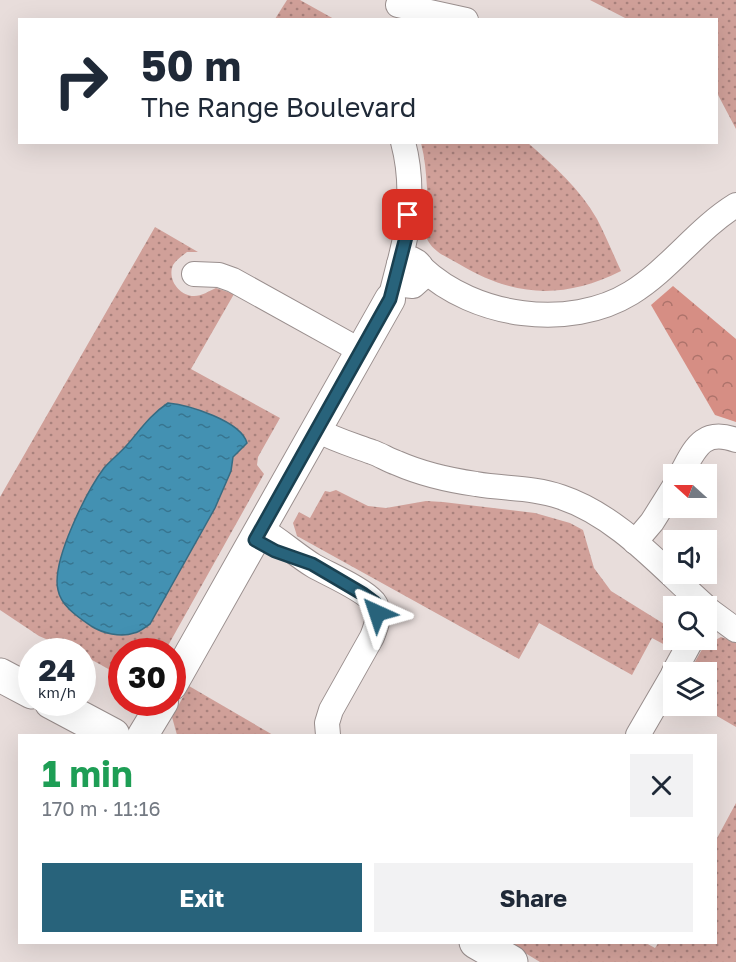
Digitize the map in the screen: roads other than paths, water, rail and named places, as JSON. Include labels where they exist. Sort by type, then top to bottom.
[{"type":"main road","points":[[0,675],[18,685]]},
{"type":"main road","points":[[77,716],[111,734]]},
{"type":"main road","points":[[480,944],[511,962]]},
{"type":"street","points":[[398,8],[455,18]]},
{"type":"street","points":[[186,660],[361,351],[412,278],[406,237],[411,193],[403,144]]},
{"type":"street","points":[[412,278],[506,312],[542,315],[580,312],[604,306],[630,294],[701,230],[736,205]]},
{"type":"street","points":[[194,273],[219,275],[233,280],[361,351]]},
{"type":"street","points":[[321,424],[336,441],[373,452],[395,463],[439,478],[477,485],[540,491],[562,497],[603,518],[635,542],[693,596]]},
{"type":"street","points":[[687,464],[698,444],[710,437],[736,440]]},
{"type":"street","points":[[635,542],[663,505]]},
{"type":"street","points":[[258,534],[275,551],[312,564],[375,603],[377,613],[372,637],[331,710],[327,723],[328,734]]},
{"type":"street","points":[[717,616],[736,630]]},
{"type":"street","points":[[639,734],[663,691]]},
{"type":"street","points":[[144,734],[155,716]]},
{"type":"water","points":[[168,403],[201,411],[225,421],[243,435],[247,443],[233,457],[231,471],[215,508],[150,624],[138,632],[129,634],[106,633],[95,629],[81,619],[63,601],[58,590],[57,577],[60,562],[80,509],[104,468],[151,417]]}]
